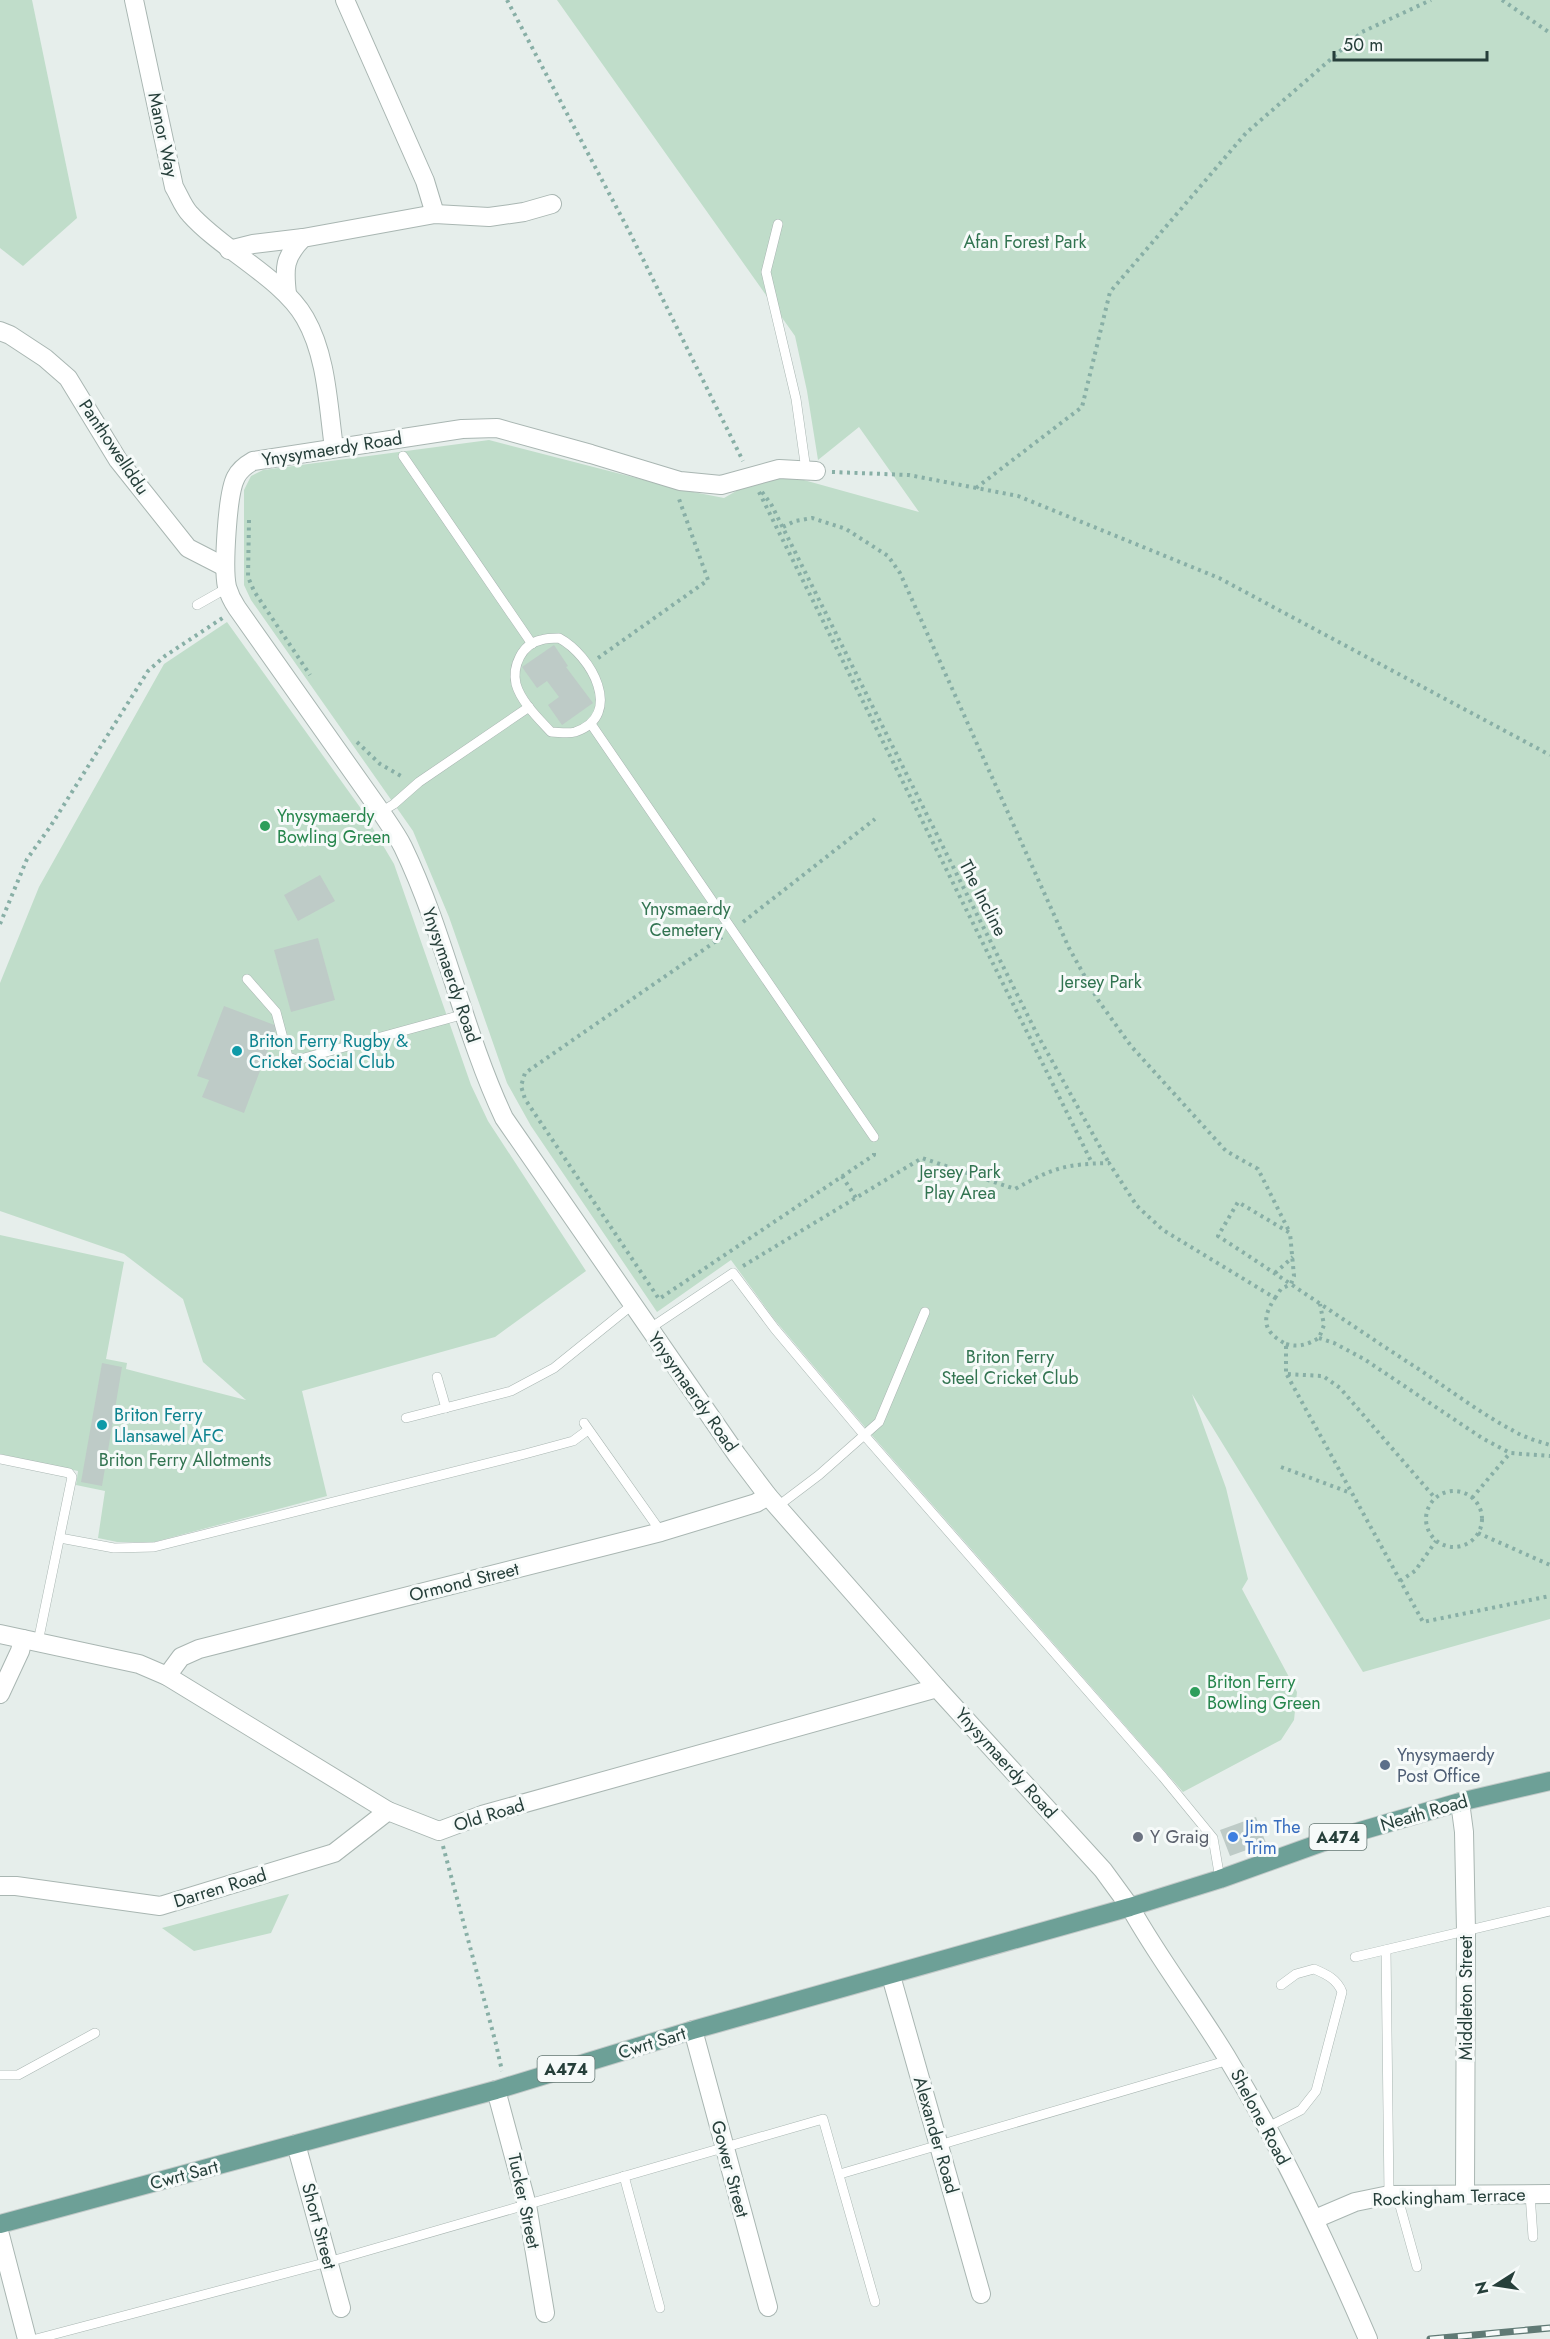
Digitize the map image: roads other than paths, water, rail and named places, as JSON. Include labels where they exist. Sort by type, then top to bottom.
[{"type":"main road","name":"Neath Road","points":[[1130,1907],[1220,1879],[1326,1841],[1460,1802],[1550,1781]]},
{"type":"main road","name":"Cwrt Sart","points":[[0,2224],[501,2088],[693,2030],[1130,1907]]},
{"type":"street","name":"Manor Way","points":[[134,0],[174,187],[189,213],[230,250],[286,294],[305,319],[318,350],[334,448]]},
{"type":"street","points":[[345,0],[425,181],[435,214]]},
{"type":"street","points":[[230,250],[253,244],[303,238],[435,214],[489,217],[524,212],[552,204]]},
{"type":"street","points":[[286,294],[285,271],[289,251],[303,238]]},
{"type":"street","name":"Panthowellddu","points":[[0,332],[10,335],[45,358],[68,378],[118,460],[188,548],[225,567]]},
{"type":"street","name":"Ynysymaerdy Road","points":[[811,470],[779,469],[721,484],[680,481],[497,428],[462,429],[253,461],[242,468],[235,478],[230,505],[225,567],[227,588],[237,608],[381,812],[402,846],[430,910],[487,1081],[504,1118],[632,1305],[737,1455],[773,1501],[1103,1870],[1130,1907]]},
{"type":"street","name":"Ormond Street","points":[[167,1676],[181,1657],[200,1649],[661,1532],[756,1503],[773,1501]]},
{"type":"street","name":"Old Road","points":[[0,1634],[139,1664],[167,1676],[388,1811],[439,1831],[482,1815],[938,1688]]},
{"type":"street","points":[[0,1694],[20,1651],[31,1641]]},
{"type":"street","name":"Middleton Street","points":[[1460,1802],[1464,1833],[1466,1931],[1465,2194]]},
{"type":"street","name":"Darren Road","points":[[0,1886],[16,1886],[160,1906],[334,1853],[388,1811]]},
{"type":"street","name":"Shelone Road","points":[[1130,1907],[1150,1943],[1229,2060],[1315,2219],[1368,2339]]},
{"type":"street","name":"Alexander Road","points":[[891,1976],[981,2294]]},
{"type":"street","name":"Gower Street","points":[[693,2030],[768,2307]]},
{"type":"street","name":"Tucker Street","points":[[501,2088],[527,2205],[545,2313]]},
{"type":"street","name":"Short Street","points":[[296,2144],[341,2308]]},
{"type":"street","name":"Rockingham Terrace","points":[[1315,2219],[1355,2202],[1393,2195],[1550,2194]]},
{"type":"street","points":[[0,2235],[27,2339]]},
{"type":"lane","points":[[778,224],[766,272],[811,470]]},
{"type":"lane","points":[[403,456],[532,644]]},
{"type":"lane","points":[[197,605],[227,588]]},
{"type":"lane","points":[[560,638],[568,643],[588,665],[599,682],[601,702],[591,724],[573,733],[551,732],[529,707],[516,684],[516,664],[525,649],[532,644],[539,640],[560,638]]},
{"type":"lane","points":[[381,812],[419,782],[529,707]]},
{"type":"lane","points":[[591,724],[874,1137]]},
{"type":"lane","points":[[247,980],[276,1012],[288,1057],[297,1060],[465,1014]]},
{"type":"lane","points":[[649,1329],[733,1273],[775,1329],[865,1436],[1163,1777],[1213,1838],[1220,1879]]},
{"type":"lane","points":[[406,1418],[511,1391],[554,1368],[632,1305]]},
{"type":"lane","name":"Ormond Street","points":[[773,1501],[865,1436],[879,1422],[925,1312]]},
{"type":"lane","points":[[437,1377],[446,1408]]},
{"type":"lane","points":[[60,1538],[114,1548],[154,1547],[573,1441],[586,1427],[661,1532]]},
{"type":"lane","points":[[0,1459],[69,1473],[72,1477],[60,1538],[31,1641]]},
{"type":"lane","points":[[1356,1957],[1550,1911]]},
{"type":"lane","points":[[1386,1950],[1393,2195],[1417,2268]]},
{"type":"lane","points":[[1266,2128],[1301,2110],[1316,2091],[1342,1992],[1339,1984],[1331,1977],[1314,1969],[1296,1974],[1281,1985]]},
{"type":"lane","points":[[0,2074],[18,2075],[95,2033]]},
{"type":"lane","points":[[840,2174],[1229,2060]]},
{"type":"lane","points":[[36,2339],[328,2262],[823,2119],[874,2302]]},
{"type":"lane","points":[[624,2176],[660,2308]]},
{"type":"lane","points":[[1530,2194],[1533,2236]]},
{"type":"railway","points":[[1430,2339],[1550,2328]]},
{"type":"place","name":"Ynysymaerdy Bowling Green","points":[[265,826]]},
{"type":"place","name":"Briton Ferry Rugby & Cricket Social Club","points":[[237,1051]]},
{"type":"place","name":"Briton Ferry Llansawel AFC","points":[[102,1425]]},
{"type":"place","name":"Briton Ferry Bowling Green","points":[[1195,1692]]},
{"type":"place","name":"Ynysymaerdy Post Office","points":[[1385,1765]]},
{"type":"place","name":"Y Graig","points":[[1138,1837]]},
{"type":"place","name":"Jim The Trim","points":[[1233,1837]]},
{"type":"park label","name":"Afan Forest Park","points":[[1025,242]]},
{"type":"park label","name":"Ynysmaerdy Cemetery","points":[[686,919]]},
{"type":"park label","name":"Jersey Park","points":[[1101,982]]},
{"type":"park label","name":"Jersey Park Play Area","points":[[960,1182]]},
{"type":"park label","name":"Briton Ferry Steel Cricket Club","points":[[1010,1367]]},
{"type":"park label","name":"Briton Ferry Allotments","points":[[185,1460]]}]
